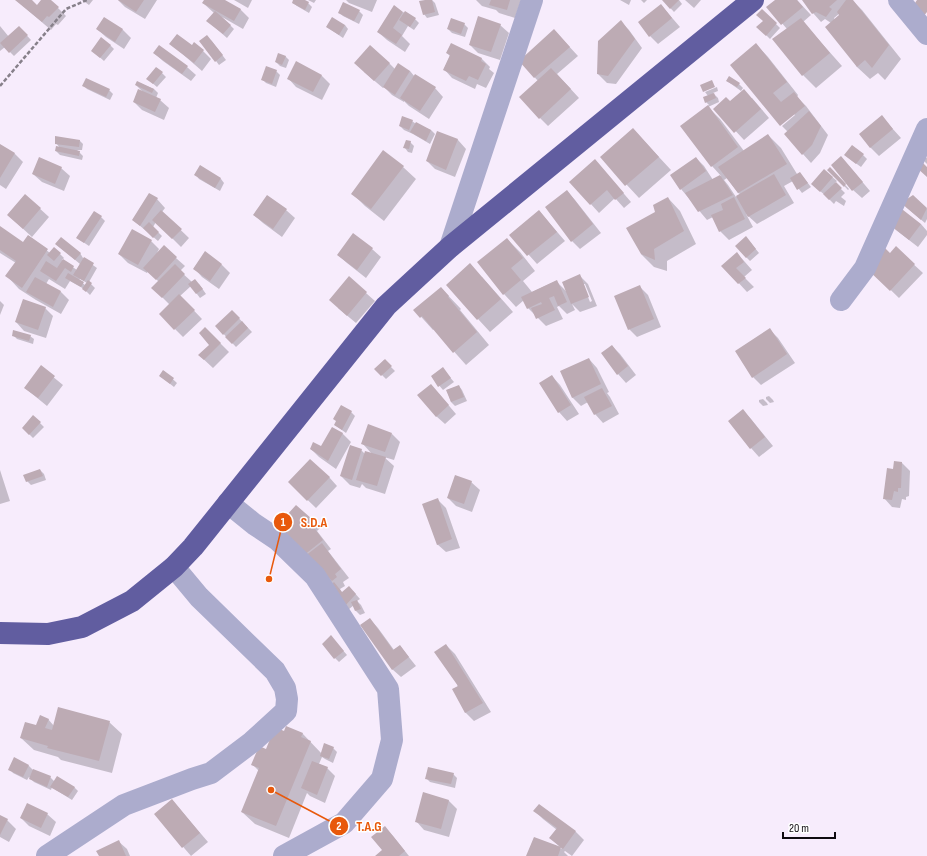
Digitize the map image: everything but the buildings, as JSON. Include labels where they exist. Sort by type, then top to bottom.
[{"type":"highway","points":[[0,633],[48,634],[82,627],[132,601],[174,567],[193,547],[386,306],[450,247],[753,0]]},
{"type":"street","points":[[450,247],[532,0]]},
{"type":"street","points":[[899,0],[922,26],[927,34]]},
{"type":"street","points":[[841,300],[865,268],[927,129]]},
{"type":"street","points":[[228,503],[254,524],[278,540],[315,576],[388,689],[392,740],[382,779],[344,823],[284,856]]},
{"type":"street","points":[[48,856],[124,805],[192,778],[211,773],[252,742],[286,711],[287,699],[285,688],[275,671],[199,597],[174,567]]},
{"type":"path","points":[[0,86],[66,9],[88,0]]},
{"type":"place","name":"S.D.A","points":[[269,579]]},
{"type":"place","name":"T.A.G","points":[[271,790]]}]
